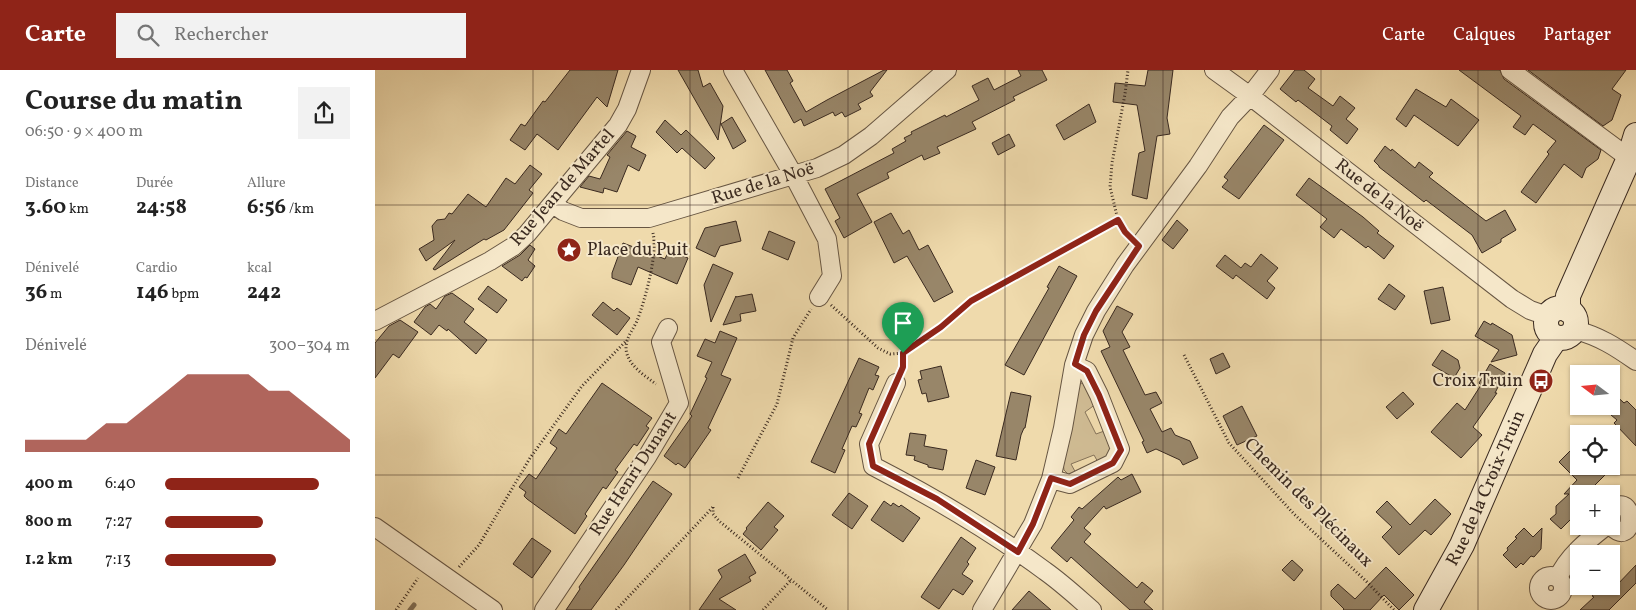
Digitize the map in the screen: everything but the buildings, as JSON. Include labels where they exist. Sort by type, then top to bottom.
[{"type":"main road","name":"Rue de la Croix-Truin","points":[[1426,610],[1462,545],[1545,354],[1561,323],[1568,296],[1629,158],[1636,135]]},
{"type":"street","name":"Rue Jean de Martel","points":[[375,321],[502,254],[527,234],[618,125],[627,109],[641,70]]},
{"type":"street","points":[[733,70],[795,176],[827,239],[832,276],[819,297]]},
{"type":"street","name":"Rue de la Noë","points":[[553,204],[563,211],[581,218],[649,218],[795,176],[844,155],[864,141],[947,70]]},
{"type":"street","name":"Rue de la Noë","points":[[1214,70],[1512,299],[1530,310],[1594,335],[1621,350],[1636,362]]},
{"type":"street","points":[[983,610],[1033,524],[1051,478],[1075,364],[1084,335],[1096,311],[1139,246],[1198,166],[1230,117],[1250,96],[1270,70]]},
{"type":"street","points":[[1510,70],[1629,158]]},
{"type":"street","name":"Rue Henri Dunant","points":[[544,610],[647,457],[679,403],[661,342],[667,328]]},
{"type":"street","points":[[1051,478],[1070,484],[1113,463],[1121,450],[1087,371],[1075,364]]},
{"type":"street","points":[[896,383],[869,444],[873,466],[937,499],[1018,552],[1047,572],[1092,610]]},
{"type":"street","points":[[1620,507],[1629,509],[1634,516],[1626,530],[1620,531]]},
{"type":"street","points":[[375,527],[493,610]]},
{"type":"street","points":[[1538,604],[1561,596],[1563,584],[1557,578],[1562,567],[1595,535]]},
{"type":"path","points":[[1128,70],[1112,163],[1110,187],[1118,220],[1125,232],[1139,246]]},
{"type":"path","points":[[448,578],[479,545],[530,458],[582,386],[627,340],[645,297],[651,270],[655,240],[649,218]]},
{"type":"path","points":[[738,478],[777,404],[793,338],[819,297],[836,308],[877,348],[890,354],[903,353],[941,327],[971,301],[1118,220]]},
{"type":"path","points":[[627,340],[626,353],[635,366],[662,389],[673,384]]},
{"type":"path","points":[[896,383],[903,367],[903,353]]},
{"type":"path","name":"Chemin des Plécinaux","points":[[1184,355],[1229,443],[1294,514],[1367,581],[1394,610]]},
{"type":"path","points":[[616,610],[713,507],[713,514],[719,521],[828,610]]},
{"type":"path","points":[[396,610],[428,565]]},
{"type":"path","points":[[763,610],[791,580]]},
{"type":"shaded area","points":[[1082,383],[1096,404],[1085,412],[1096,434],[1107,430],[1113,448],[1106,461],[1099,464],[1094,455],[1071,464],[1077,475],[1070,476],[1064,470],[1063,462],[1078,385]]},
{"type":"waterway","points":[[410,610],[414,605]]},
{"type":"place","name":"Place du Puit","points":[[569,250]]},
{"type":"place","name":"Croix Truin","points":[[1541,381]]},
{"type":"route","points":[[1118,220],[1125,232],[1139,246],[1096,311],[1084,335],[1075,364],[1087,371],[1099,395],[1121,450],[1113,463],[1070,484],[1051,478],[1033,524],[1018,552],[937,499],[873,466],[869,444],[903,367],[903,353],[941,327],[971,301],[1118,220]]}]
